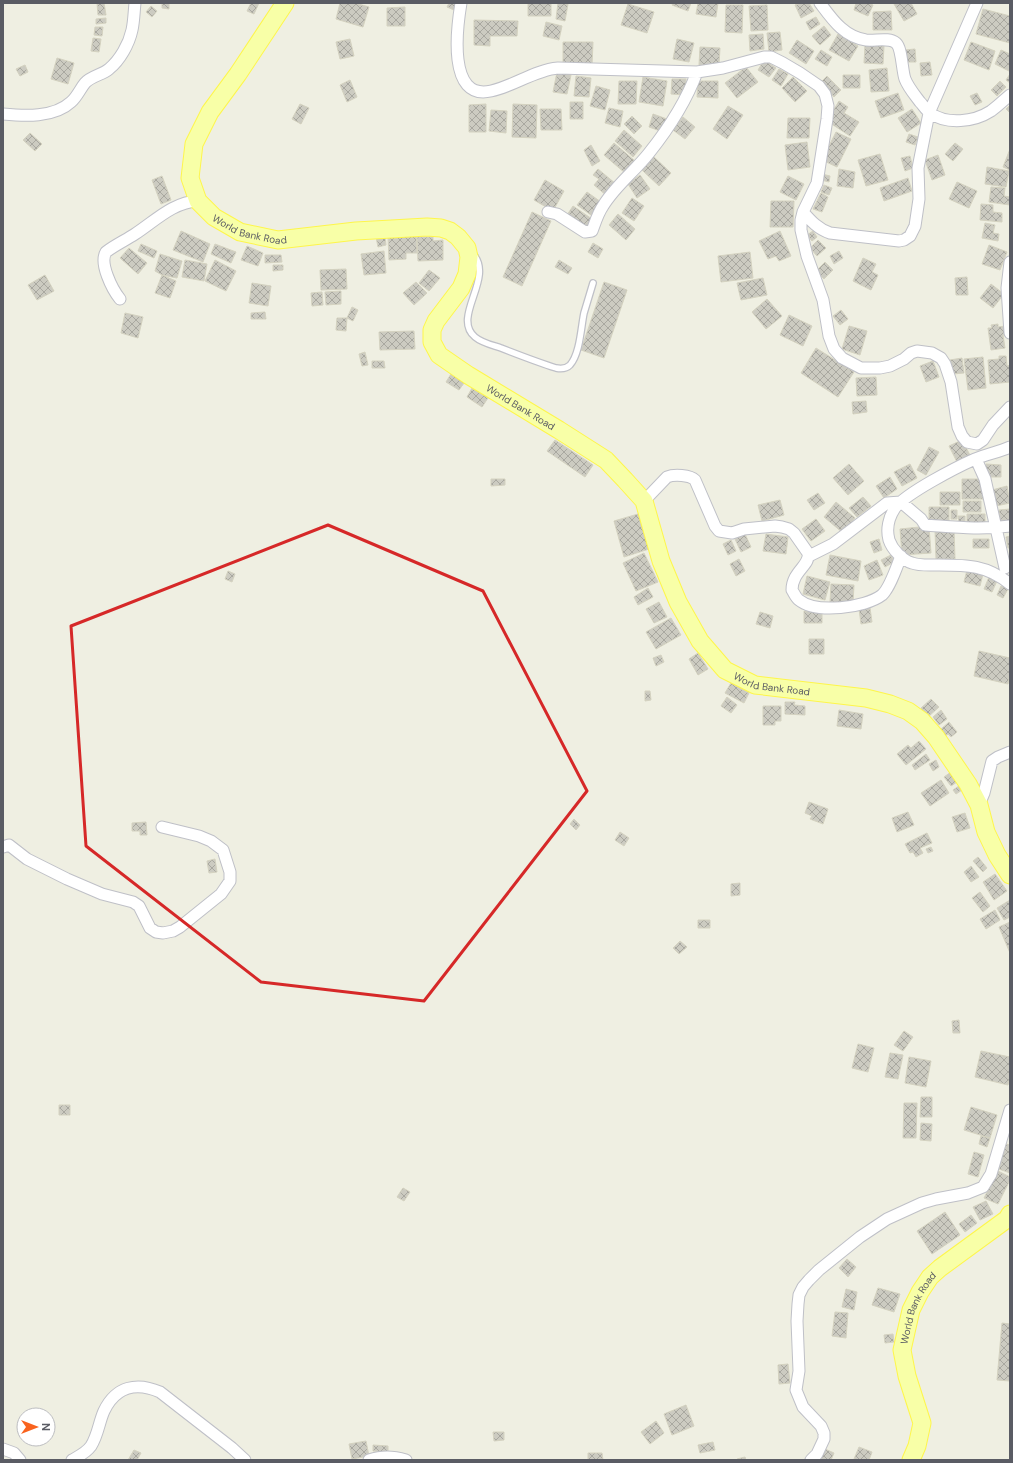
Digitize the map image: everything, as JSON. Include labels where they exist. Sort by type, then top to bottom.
[{"type":"main road","name":"World Bank Road","points":[[285,3],[238,74],[210,112],[194,144],[190,178],[198,200],[214,217],[240,232],[278,240],[356,231],[427,227],[440,228],[450,231],[458,237],[467,248],[469,257],[467,274],[461,288],[436,321],[432,330],[432,342],[439,355],[468,375],[606,460],[644,501],[661,561],[678,602],[700,641],[725,670],[755,685],[866,698],[890,704],[908,711],[922,721],[936,737],[968,784],[979,806],[986,832],[997,855],[1010,875]]},
{"type":"main road","name":"World Bank Road","points":[[911,1460],[917,1446],[922,1423],[907,1376],[902,1350],[910,1310],[930,1277],[1007,1219],[1010,1214]]},
{"type":"street","points":[[3,114],[28,116],[44,114],[57,111],[71,102],[85,83],[108,70],[117,61],[126,46],[132,30],[135,3]]},
{"type":"street","points":[[461,3],[458,25],[458,64],[461,76],[465,82],[470,87],[479,91],[491,91],[551,69],[697,72],[723,68],[764,57],[771,57],[800,72],[819,86],[825,94],[828,106],[819,172],[814,192],[803,212],[801,230],[807,256],[823,300],[829,336],[834,349],[842,358],[861,368],[880,368],[890,366],[917,351],[932,353],[940,358],[945,364],[951,382],[958,427],[962,436],[967,442],[977,444],[983,440],[993,425],[1010,407]]},
{"type":"street","points":[[820,3],[841,29],[851,35],[867,40],[891,40],[895,42],[898,46],[905,81],[929,113],[939,118],[951,120],[970,119],[991,111],[1010,95]]},
{"type":"street","points":[[803,212],[816,226],[830,234],[899,241],[910,236],[916,226],[919,199],[918,168],[929,113],[977,3]]},
{"type":"street","points":[[548,212],[557,214],[585,232],[592,231],[602,207],[610,196],[648,154],[668,128],[682,106],[697,72]]},
{"type":"street","points":[[120,298],[113,290],[106,272],[104,256],[106,252],[173,208],[188,201],[198,200]]},
{"type":"street","points":[[1010,262],[1007,288],[1010,333]]},
{"type":"street","points":[[1010,447],[976,459],[945,475],[901,502],[894,509],[889,520],[888,529],[891,544],[901,556],[910,563],[918,565],[974,566],[1002,577],[1010,584]]},
{"type":"street","points":[[976,459],[985,479],[1007,568],[991,572]]},
{"type":"street","points":[[644,501],[667,477],[671,475],[694,478],[715,526],[719,531],[732,533],[744,529],[774,526],[782,527],[789,529],[794,534],[806,549],[809,556]]},
{"type":"street","points":[[901,556],[886,589],[882,594],[863,604],[838,608],[813,606],[799,600],[795,595],[792,585],[795,576],[806,564],[809,556],[833,544],[887,503],[901,502],[921,519],[925,525],[974,529],[1010,526]]},
{"type":"street","points":[[979,806],[992,762],[998,757],[1010,752]]},
{"type":"street","points":[[3,847],[9,844],[27,858],[67,879],[102,894],[133,902],[139,906],[150,928],[156,932],[163,933],[173,931],[180,927],[221,894],[230,881],[230,872],[223,850],[211,841],[199,836],[162,827]]},
{"type":"street","points":[[811,1460],[817,1454],[824,1439],[824,1433],[821,1426],[803,1407],[796,1390],[799,1371],[797,1321],[798,1304],[799,1295],[803,1287],[819,1270],[860,1237],[886,1219],[936,1199],[968,1193],[982,1187],[991,1174],[1010,1110]]},
{"type":"street","points":[[72,1460],[84,1454],[91,1446],[105,1410],[117,1394],[132,1386],[148,1386],[160,1392],[246,1460]]},
{"type":"street","points":[[3,1449],[14,1453],[20,1460]]},
{"type":"street","points":[[369,1460],[390,1456],[406,1460]]},
{"type":"lane","points":[[467,248],[475,256],[480,267],[468,317],[468,327],[471,333],[482,341],[556,368],[562,369],[567,367],[575,355],[584,314],[593,283]]},
{"type":"highlighted area","points":[[328,525],[483,591],[587,791],[424,1001],[261,982],[86,846],[71,626]]},
{"type":"building","points":[[97,3],[104,3],[106,15],[98,15]]},
{"type":"building","points":[[162,3],[169,3],[169,9],[162,8]]},
{"type":"building","points":[[251,3],[259,3],[254,14],[247,11]]},
{"type":"building","points":[[340,3],[355,3],[369,7],[363,27],[336,19]]},
{"type":"building","points":[[449,3],[457,3],[454,10],[447,7]]},
{"type":"building","points":[[528,3],[551,3],[551,16],[528,16]]},
{"type":"building","points":[[558,3],[568,4],[565,21],[556,19]]},
{"type":"building","points":[[673,3],[691,3],[688,11],[672,5]]},
{"type":"building","points":[[698,3],[718,3],[716,17],[696,14]]},
{"type":"building","points":[[800,3],[809,3],[814,11],[801,18],[795,5]]},
{"type":"building","points":[[856,3],[867,3],[873,5],[868,16],[854,10]]},
{"type":"building","points":[[911,3],[917,14],[904,21],[894,4]]},
{"type":"building","points":[[628,4],[654,12],[647,33],[621,25]]},
{"type":"building","points":[[726,5],[743,5],[742,33],[725,32]]},
{"type":"building","points":[[767,5],[768,30],[751,31],[749,6]]},
{"type":"building","points":[[151,6],[157,11],[152,17],[146,12]]},
{"type":"building","points":[[405,7],[405,26],[387,26],[387,8]]},
{"type":"building","points":[[983,9],[1010,16],[1010,43],[976,34]]},
{"type":"building","points":[[891,11],[892,30],[873,30],[873,12]]},
{"type":"building","points":[[816,17],[820,24],[810,30],[806,22]]},
{"type":"building","points":[[106,18],[106,23],[96,24],[96,19]]},
{"type":"building","points":[[474,20],[518,21],[517,36],[490,36],[490,46],[474,45]]},
{"type":"building","points":[[546,22],[562,26],[559,40],[543,36]]},
{"type":"building","points":[[824,26],[831,35],[820,45],[812,36]]},
{"type":"building","points":[[95,27],[103,27],[102,36],[94,35]]},
{"type":"building","points":[[780,32],[782,50],[769,52],[767,33]]},
{"type":"building","points":[[763,34],[764,49],[750,51],[749,35]]},
{"type":"building","points":[[838,34],[858,46],[849,61],[829,50]]},
{"type":"building","points":[[93,38],[101,39],[99,52],[91,51]]},
{"type":"building","points":[[350,39],[354,56],[340,59],[336,42]]},
{"type":"building","points":[[677,39],[694,43],[689,62],[673,59]]},
{"type":"building","points":[[797,40],[814,51],[806,64],[789,53]]},
{"type":"building","points":[[563,42],[593,42],[592,66],[563,66]]},
{"type":"building","points":[[971,42],[995,51],[989,70],[964,60]]},
{"type":"building","points":[[865,45],[884,46],[883,64],[864,63]]},
{"type":"building","points":[[700,47],[720,48],[719,65],[699,65]]},
{"type":"building","points":[[915,49],[916,62],[905,62],[905,50]]},
{"type":"building","points":[[821,50],[832,57],[827,66],[815,59]]},
{"type":"building","points":[[1001,50],[1010,54],[1009,71],[995,64]]},
{"type":"building","points":[[57,58],[74,63],[68,84],[51,79]]},
{"type":"building","points":[[764,60],[776,68],[769,77],[758,70]]},
{"type":"building","points":[[930,62],[932,75],[921,76],[920,63]]},
{"type":"building","points":[[25,65],[28,72],[20,76],[16,69]]},
{"type":"building","points":[[746,67],[758,82],[737,98],[725,83]]},
{"type":"building","points":[[887,68],[889,91],[871,92],[869,70]]},
{"type":"building","points":[[779,69],[788,74],[781,86],[772,80]]},
{"type":"building","points":[[557,72],[571,75],[567,94],[553,92]]},
{"type":"building","points":[[1010,74],[1010,83],[1006,80]]},
{"type":"building","points":[[843,75],[860,75],[860,88],[843,88]]},
{"type":"building","points":[[576,76],[591,78],[589,97],[574,96]]},
{"type":"building","points":[[827,76],[841,90],[834,97],[820,83]]},
{"type":"building","points":[[643,77],[667,81],[663,106],[639,102]]},
{"type":"building","points":[[793,77],[807,91],[795,102],[782,88]]},
{"type":"building","points":[[672,79],[686,79],[685,95],[671,94]]},
{"type":"building","points":[[350,80],[357,97],[347,102],[340,85]]},
{"type":"building","points":[[619,81],[637,81],[636,104],[618,104]]},
{"type":"building","points":[[698,81],[718,81],[718,98],[697,97]]},
{"type":"building","points":[[1000,81],[1006,87],[997,96],[991,90]]},
{"type":"building","points":[[596,86],[610,90],[605,110],[590,106]]},
{"type":"building","points":[[898,93],[904,110],[881,118],[875,101]]},
{"type":"building","points":[[977,93],[982,102],[975,105],[970,96]]},
{"type":"building","points":[[839,101],[848,107],[844,113],[859,122],[850,136],[827,121]]},
{"type":"building","points":[[570,102],[583,102],[583,119],[570,119]]},
{"type":"building","points":[[300,104],[309,108],[301,124],[292,119]]},
{"type":"building","points":[[486,104],[486,132],[469,132],[469,105]]},
{"type":"building","points":[[513,104],[537,105],[536,138],[512,137]]},
{"type":"building","points":[[1010,105],[1010,113],[1006,109]]},
{"type":"building","points":[[728,106],[743,115],[727,139],[713,129]]},
{"type":"building","points":[[609,108],[623,111],[620,127],[605,123]]},
{"type":"building","points":[[540,109],[561,109],[562,130],[541,130]]},
{"type":"building","points":[[912,109],[921,123],[907,132],[898,118]]},
{"type":"building","points":[[491,110],[507,111],[506,133],[489,131]]},
{"type":"building","points":[[653,114],[667,119],[663,132],[649,127]]},
{"type":"building","points":[[632,116],[642,126],[634,134],[624,124]]},
{"type":"building","points":[[683,117],[695,127],[685,139],[673,130]]},
{"type":"building","points":[[788,118],[810,118],[809,138],[787,138]]},
{"type":"building","points":[[624,130],[642,146],[633,157],[615,141]]},
{"type":"building","points":[[836,132],[851,139],[837,167],[822,160]]},
{"type":"building","points":[[30,133],[42,144],[35,151],[23,140]]},
{"type":"building","points":[[909,134],[918,137],[915,145],[906,142]]},
{"type":"building","points":[[807,142],[810,167],[788,170],[785,145]]},
{"type":"building","points":[[614,143],[635,161],[625,173],[604,155]]},
{"type":"building","points":[[955,143],[963,149],[953,161],[945,154]]},
{"type":"building","points":[[591,145],[600,161],[592,166],[584,150]]},
{"type":"building","points":[[1010,149],[1010,170],[1003,167]]},
{"type":"building","points":[[880,154],[888,180],[866,186],[858,160]]},
{"type":"building","points":[[938,155],[945,175],[932,180],[925,160]]},
{"type":"building","points":[[653,156],[671,173],[659,186],[641,169]]},
{"type":"building","points":[[910,156],[913,168],[905,171],[901,158]]},
{"type":"building","points":[[987,167],[1009,171],[1006,187],[985,184]]},
{"type":"building","points":[[598,169],[616,184],[607,196],[594,185],[599,179],[593,175]]},
{"type":"building","points":[[839,169],[855,172],[853,188],[837,186]]},
{"type":"building","points":[[822,174],[830,176],[829,182],[821,180]]},
{"type":"building","points":[[640,175],[650,189],[637,198],[628,184]]},
{"type":"building","points":[[162,176],[171,200],[161,204],[152,180]]},
{"type":"building","points":[[788,176],[804,184],[796,200],[780,192]]},
{"type":"building","points":[[908,178],[912,191],[884,201],[880,188]]},
{"type":"building","points":[[545,180],[564,191],[553,211],[534,200]]},
{"type":"building","points":[[957,182],[977,191],[969,208],[949,199]]},
{"type":"building","points":[[824,185],[832,188],[829,195],[821,192]]},
{"type":"building","points":[[991,187],[1005,188],[1004,196],[1010,197],[1010,205],[989,202]]},
{"type":"building","points":[[587,192],[601,202],[591,215],[577,205]]},
{"type":"building","points":[[821,193],[828,197],[822,212],[813,209]]},
{"type":"building","points":[[632,198],[644,206],[634,221],[622,213]]},
{"type":"building","points":[[771,201],[794,201],[793,227],[770,227]]},
{"type":"building","points":[[981,204],[993,205],[993,212],[1002,213],[1002,222],[980,220]]},
{"type":"building","points":[[573,206],[592,219],[586,229],[567,215]]},
{"type":"building","points":[[532,212],[551,221],[522,286],[503,277]]},
{"type":"building","points":[[618,214],[635,229],[626,240],[609,225]]},
{"type":"building","points":[[985,223],[995,225],[993,233],[999,234],[998,241],[982,238]]},
{"type":"building","points":[[181,231],[210,244],[203,262],[173,250]]},
{"type":"building","points":[[780,231],[791,256],[779,261],[776,256],[768,259],[759,241]]},
{"type":"building","points":[[813,231],[817,237],[812,241],[807,235]]},
{"type":"building","points":[[416,232],[417,253],[406,253],[406,259],[389,260],[388,237]]},
{"type":"building","points":[[385,236],[386,245],[378,247],[376,237]]},
{"type":"building","points":[[417,237],[433,237],[433,241],[443,240],[443,260],[418,261]]},
{"type":"building","points":[[818,240],[826,248],[817,256],[810,248]]},
{"type":"building","points":[[593,243],[603,249],[598,258],[588,252]]},
{"type":"building","points":[[141,244],[157,251],[154,258],[138,251]]},
{"type":"building","points":[[215,244],[236,252],[231,263],[211,254]]},
{"type":"building","points":[[989,245],[1007,252],[1000,270],[982,264]]},
{"type":"building","points":[[247,246],[263,253],[258,266],[241,260]]},
{"type":"building","points":[[129,248],[147,263],[138,274],[120,258]]},
{"type":"building","points":[[384,251],[386,273],[364,275],[361,254]]},
{"type":"building","points":[[839,251],[843,258],[834,264],[830,256]]},
{"type":"building","points":[[750,252],[753,278],[721,282],[718,256]]},
{"type":"building","points":[[160,254],[182,261],[177,278],[162,275],[155,271]]},
{"type":"building","points":[[265,255],[281,255],[282,262],[265,263]]},
{"type":"building","points":[[863,258],[876,264],[872,272],[878,275],[871,290],[853,281]]},
{"type":"building","points":[[185,260],[207,264],[204,281],[182,277]]},
{"type":"building","points":[[215,260],[236,271],[226,291],[205,281]]},
{"type":"building","points":[[559,260],[572,268],[568,274],[555,267]]},
{"type":"building","points":[[825,262],[833,270],[824,279],[816,271]]},
{"type":"building","points":[[273,265],[283,265],[283,270],[273,271]]},
{"type":"building","points":[[346,269],[347,289],[321,290],[320,270]]},
{"type":"building","points":[[429,270],[440,278],[429,291],[419,283]]},
{"type":"building","points":[[45,275],[54,291],[37,300],[28,285]]},
{"type":"building","points":[[162,275],[176,281],[170,298],[155,293]]},
{"type":"building","points":[[967,277],[968,295],[956,295],[955,278]]},
{"type":"building","points":[[763,278],[767,295],[741,300],[737,283]]},
{"type":"building","points":[[416,282],[427,293],[414,305],[403,293]]},
{"type":"building","points":[[604,282],[627,290],[604,358],[581,350]]},
{"type":"building","points":[[252,283],[271,286],[268,306],[249,303]]},
{"type":"building","points":[[991,284],[1004,294],[993,308],[980,298]]},
{"type":"building","points":[[341,291],[341,304],[326,305],[325,292]]},
{"type":"building","points":[[322,292],[323,305],[312,306],[311,293]]},
{"type":"building","points":[[767,299],[782,316],[766,329],[752,312]]},
{"type":"building","points":[[352,307],[358,310],[353,321],[347,318]]},
{"type":"building","points":[[841,310],[848,319],[840,325],[833,316]]},
{"type":"building","points":[[265,312],[266,319],[251,319],[251,313]]},
{"type":"building","points":[[125,313],[143,317],[138,338],[121,333]]},
{"type":"building","points":[[789,315],[812,326],[803,346],[780,335]]},
{"type":"building","points":[[337,318],[347,318],[346,331],[336,330]]},
{"type":"building","points":[[998,324],[998,327],[1005,326],[1006,335],[1003,335],[1005,348],[991,350],[988,328],[992,328],[991,325]]},
{"type":"building","points":[[849,326],[867,331],[860,355],[842,349]]},
{"type":"building","points":[[414,331],[415,349],[380,350],[379,332]]},
{"type":"building","points":[[816,348],[854,372],[838,397],[801,373]]},
{"type":"building","points":[[365,352],[368,365],[362,366],[359,354]]},
{"type":"building","points":[[999,356],[1006,356],[1007,366],[1010,365],[1010,382],[990,384],[988,360],[999,359]]},
{"type":"building","points":[[983,357],[986,388],[968,390],[964,359]]},
{"type":"building","points":[[962,358],[964,373],[953,374],[950,360]]},
{"type":"building","points":[[372,361],[384,361],[385,368],[372,368]]},
{"type":"building","points":[[933,361],[939,377],[926,382],[920,366]]},
{"type":"building","points":[[451,374],[464,383],[459,390],[446,382]]},
{"type":"building","points":[[876,377],[877,395],[857,396],[856,378]]},
{"type":"building","points":[[472,388],[488,398],[482,407],[467,397]]},
{"type":"building","points":[[866,401],[867,412],[853,414],[852,402]]},
{"type":"building","points":[[555,440],[593,465],[585,477],[547,451]]},
{"type":"building","points":[[962,440],[971,457],[958,464],[949,446]]},
{"type":"building","points":[[929,447],[939,452],[926,475],[917,470]]},
{"type":"building","points":[[849,464],[864,481],[848,495],[833,478]]},
{"type":"building","points":[[910,464],[917,478],[902,486],[894,472]]},
{"type":"building","points":[[986,464],[1001,465],[1001,477],[985,477]]},
{"type":"building","points":[[890,477],[897,489],[884,498],[876,486]]},
{"type":"building","points":[[491,479],[505,479],[505,485],[491,486]]},
{"type":"building","points":[[962,479],[983,479],[983,499],[962,499]]},
{"type":"building","points":[[1007,486],[1010,503],[996,506],[992,490]]},
{"type":"building","points":[[940,492],[960,492],[960,505],[940,505]]},
{"type":"building","points":[[818,493],[825,503],[814,510],[807,500]]},
{"type":"building","points":[[863,497],[871,506],[857,517],[849,508]]},
{"type":"building","points":[[780,500],[784,515],[762,521],[758,505]]},
{"type":"building","points":[[963,501],[981,501],[981,512],[963,512]]},
{"type":"building","points":[[836,502],[855,518],[843,533],[824,517]]},
{"type":"building","points":[[929,507],[949,507],[949,523],[929,523]]},
{"type":"building","points":[[1010,509],[1010,524],[1000,525],[999,510]]},
{"type":"building","points":[[951,510],[957,510],[957,519],[951,519]]},
{"type":"building","points":[[638,514],[649,549],[624,557],[614,521]]},
{"type":"building","points":[[967,514],[985,514],[985,525],[967,526]]},
{"type":"building","points":[[958,516],[965,516],[965,522],[959,523]]},
{"type":"building","points":[[816,519],[825,531],[811,541],[802,529]]},
{"type":"building","points":[[929,526],[931,553],[902,555],[900,529]]},
{"type":"building","points":[[954,529],[955,559],[936,559],[935,530]]},
{"type":"building","points":[[745,534],[751,547],[741,552],[735,539]]},
{"type":"building","points":[[766,534],[788,537],[786,554],[763,551]]},
{"type":"building","points":[[1010,536],[1010,548],[1008,548],[1006,537]]},
{"type":"building","points":[[879,539],[882,550],[874,553],[870,542]]},
{"type":"building","points":[[973,539],[989,539],[989,548],[973,548]]},
{"type":"building","points":[[731,540],[736,551],[728,555],[723,544]]},
{"type":"building","points":[[644,553],[658,582],[636,591],[623,563]]},
{"type":"building","points":[[830,555],[861,561],[858,581],[826,575]]},
{"type":"building","points":[[891,555],[894,562],[885,567],[881,560]]},
{"type":"building","points":[[739,559],[745,571],[736,576],[730,564]]},
{"type":"building","points":[[877,560],[883,575],[869,580],[864,566]]},
{"type":"building","points":[[967,570],[983,574],[980,586],[964,582]]},
{"type":"building","points":[[228,571],[235,574],[232,582],[225,579]]},
{"type":"building","points":[[807,576],[830,582],[825,600],[803,594]]},
{"type":"building","points":[[989,577],[997,581],[992,592],[984,589]]},
{"type":"building","points":[[831,584],[854,585],[853,603],[830,602]]},
{"type":"building","points":[[1001,586],[1008,589],[1003,598],[997,595]]},
{"type":"building","points":[[648,588],[653,597],[638,605],[634,597]]},
{"type":"building","points":[[659,602],[667,617],[654,623],[646,609]]},
{"type":"building","points":[[870,608],[872,622],[861,624],[859,609]]},
{"type":"building","points":[[804,611],[822,612],[822,623],[804,623]]},
{"type":"building","points":[[760,612],[773,616],[770,628],[756,624]]},
{"type":"building","points":[[671,618],[681,635],[656,649],[646,632]]},
{"type":"building","points":[[809,639],[824,639],[824,654],[809,654]]},
{"type":"building","points":[[979,651],[1010,658],[1008,684],[974,676]]},
{"type":"building","points":[[698,653],[708,669],[698,675],[689,659]]},
{"type":"building","points":[[661,655],[664,662],[656,666],[653,658]]},
{"type":"building","points":[[731,683],[749,693],[744,703],[725,693]]},
{"type":"building","points":[[645,691],[650,691],[651,700],[645,701]]},
{"type":"building","points":[[727,697],[737,705],[731,713],[721,706]]},
{"type":"building","points":[[931,699],[939,707],[928,717],[921,708]]},
{"type":"building","points":[[785,702],[795,702],[794,705],[805,706],[805,715],[785,714]]},
{"type":"building","points":[[763,706],[781,706],[781,721],[775,721],[775,725],[763,725]]},
{"type":"building","points":[[839,710],[863,714],[861,729],[837,726]]},
{"type":"building","points":[[941,710],[947,719],[939,725],[933,717]]},
{"type":"building","points":[[949,722],[957,732],[951,737],[948,734],[945,736],[940,730]]},
{"type":"building","points":[[919,741],[926,749],[906,765],[897,754],[908,745],[911,748]]},
{"type":"building","points":[[926,754],[930,760],[915,770],[912,765]]},
{"type":"building","points":[[936,760],[939,767],[933,771],[929,764]]},
{"type":"building","points":[[951,772],[957,782],[951,786],[944,777]]},
{"type":"building","points":[[941,780],[949,793],[930,806],[921,793]]},
{"type":"building","points":[[959,786],[962,790],[956,794],[953,790]]},
{"type":"building","points":[[809,802],[828,809],[823,824],[810,819],[812,816],[805,813]]},
{"type":"building","points":[[908,812],[914,825],[897,832],[892,818]]},
{"type":"building","points":[[965,813],[970,828],[957,832],[952,817]]},
{"type":"building","points":[[574,819],[580,825],[576,830],[570,824]]},
{"type":"building","points":[[146,822],[147,835],[140,835],[140,831],[132,831],[132,823]]},
{"type":"building","points":[[620,832],[629,838],[624,846],[615,840]]},
{"type":"building","points":[[927,833],[932,843],[920,848],[923,853],[916,857],[913,852],[910,853],[905,844]]},
{"type":"building","points":[[931,847],[933,851],[928,853],[926,849]]},
{"type":"building","points":[[978,857],[987,868],[983,872],[973,861]]},
{"type":"building","points":[[215,859],[217,872],[209,873],[207,861]]},
{"type":"building","points":[[971,866],[979,877],[971,882],[964,872]]},
{"type":"building","points":[[995,874],[1007,891],[994,900],[983,882]]},
{"type":"building","points":[[740,883],[740,895],[731,896],[731,884]]},
{"type":"building","points":[[980,892],[990,906],[983,912],[972,898]]},
{"type":"building","points":[[1010,900],[1010,917],[1004,920],[997,908]]},
{"type":"building","points":[[995,910],[1000,920],[986,929],[980,919]]},
{"type":"building","points":[[698,920],[710,920],[710,928],[698,928]]},
{"type":"building","points":[[1010,922],[1010,953],[999,927]]},
{"type":"building","points":[[680,941],[687,947],[679,954],[673,948]]},
{"type":"building","points":[[959,1020],[960,1033],[953,1033],[952,1021]]},
{"type":"building","points":[[904,1031],[913,1037],[903,1051],[894,1045]]},
{"type":"building","points":[[858,1044],[874,1048],[868,1072],[852,1068]]},
{"type":"building","points":[[981,1051],[1010,1057],[1010,1076],[1008,1085],[975,1077]]},
{"type":"building","points":[[890,1053],[903,1055],[898,1079],[885,1077]]},
{"type":"building","points":[[909,1057],[931,1061],[926,1087],[905,1083]]},
{"type":"building","points":[[921,1097],[932,1097],[932,1117],[920,1117]]},
{"type":"building","points":[[904,1103],[917,1103],[916,1138],[903,1138]]},
{"type":"building","points":[[59,1105],[70,1105],[70,1115],[59,1115]]},
{"type":"building","points":[[971,1107],[997,1115],[990,1138],[964,1130]]},
{"type":"building","points":[[921,1123],[932,1124],[931,1141],[920,1140]]},
{"type":"building","points":[[981,1136],[990,1138],[987,1147],[979,1144]]},
{"type":"building","points":[[1006,1144],[1010,1145],[1010,1173],[999,1169]]},
{"type":"building","points":[[974,1152],[984,1155],[978,1177],[968,1174]]},
{"type":"building","points":[[998,1171],[1010,1177],[1010,1180],[998,1204],[984,1198]]},
{"type":"building","points":[[403,1188],[410,1192],[404,1201],[397,1197]]},
{"type":"building","points":[[986,1201],[993,1214],[980,1220],[973,1207]]},
{"type":"building","points":[[945,1212],[960,1235],[932,1254],[917,1231]]},
{"type":"building","points":[[971,1215],[977,1223],[965,1232],[959,1224]]},
{"type":"building","points":[[847,1259],[856,1267],[848,1277],[839,1268]]},
{"type":"building","points":[[878,1288],[900,1294],[894,1312],[872,1305]]},
{"type":"building","points":[[846,1289],[857,1292],[854,1310],[842,1307]]},
{"type":"building","points":[[835,1312],[848,1313],[846,1338],[832,1336]]},
{"type":"building","points":[[1002,1323],[1010,1324],[1010,1381],[997,1380]]},
{"type":"building","points":[[893,1334],[894,1342],[885,1343],[884,1335]]},
{"type":"building","points":[[788,1364],[790,1383],[779,1384],[778,1365]]},
{"type":"building","points":[[686,1405],[694,1426],[672,1435],[664,1414]]},
{"type":"building","points":[[656,1421],[664,1433],[650,1444],[641,1432]]},
{"type":"building","points":[[493,1432],[504,1432],[504,1440],[494,1441]]},
{"type":"building","points":[[366,1441],[369,1456],[352,1459],[349,1444]]},
{"type":"building","points":[[713,1442],[715,1450],[700,1453],[698,1445]]},
{"type":"building","points":[[373,1445],[388,1446],[388,1452],[373,1451]]},
{"type":"building","points":[[859,1447],[872,1452],[869,1460],[854,1459]]},
{"type":"building","points":[[825,1449],[834,1453],[831,1460],[821,1460]]},
{"type":"building","points":[[134,1450],[141,1453],[137,1460],[128,1460]]},
{"type":"building","points":[[588,1453],[602,1453],[603,1460],[588,1460]]},
{"type":"building","points":[[745,1457],[746,1460],[737,1460],[737,1459]]}]
